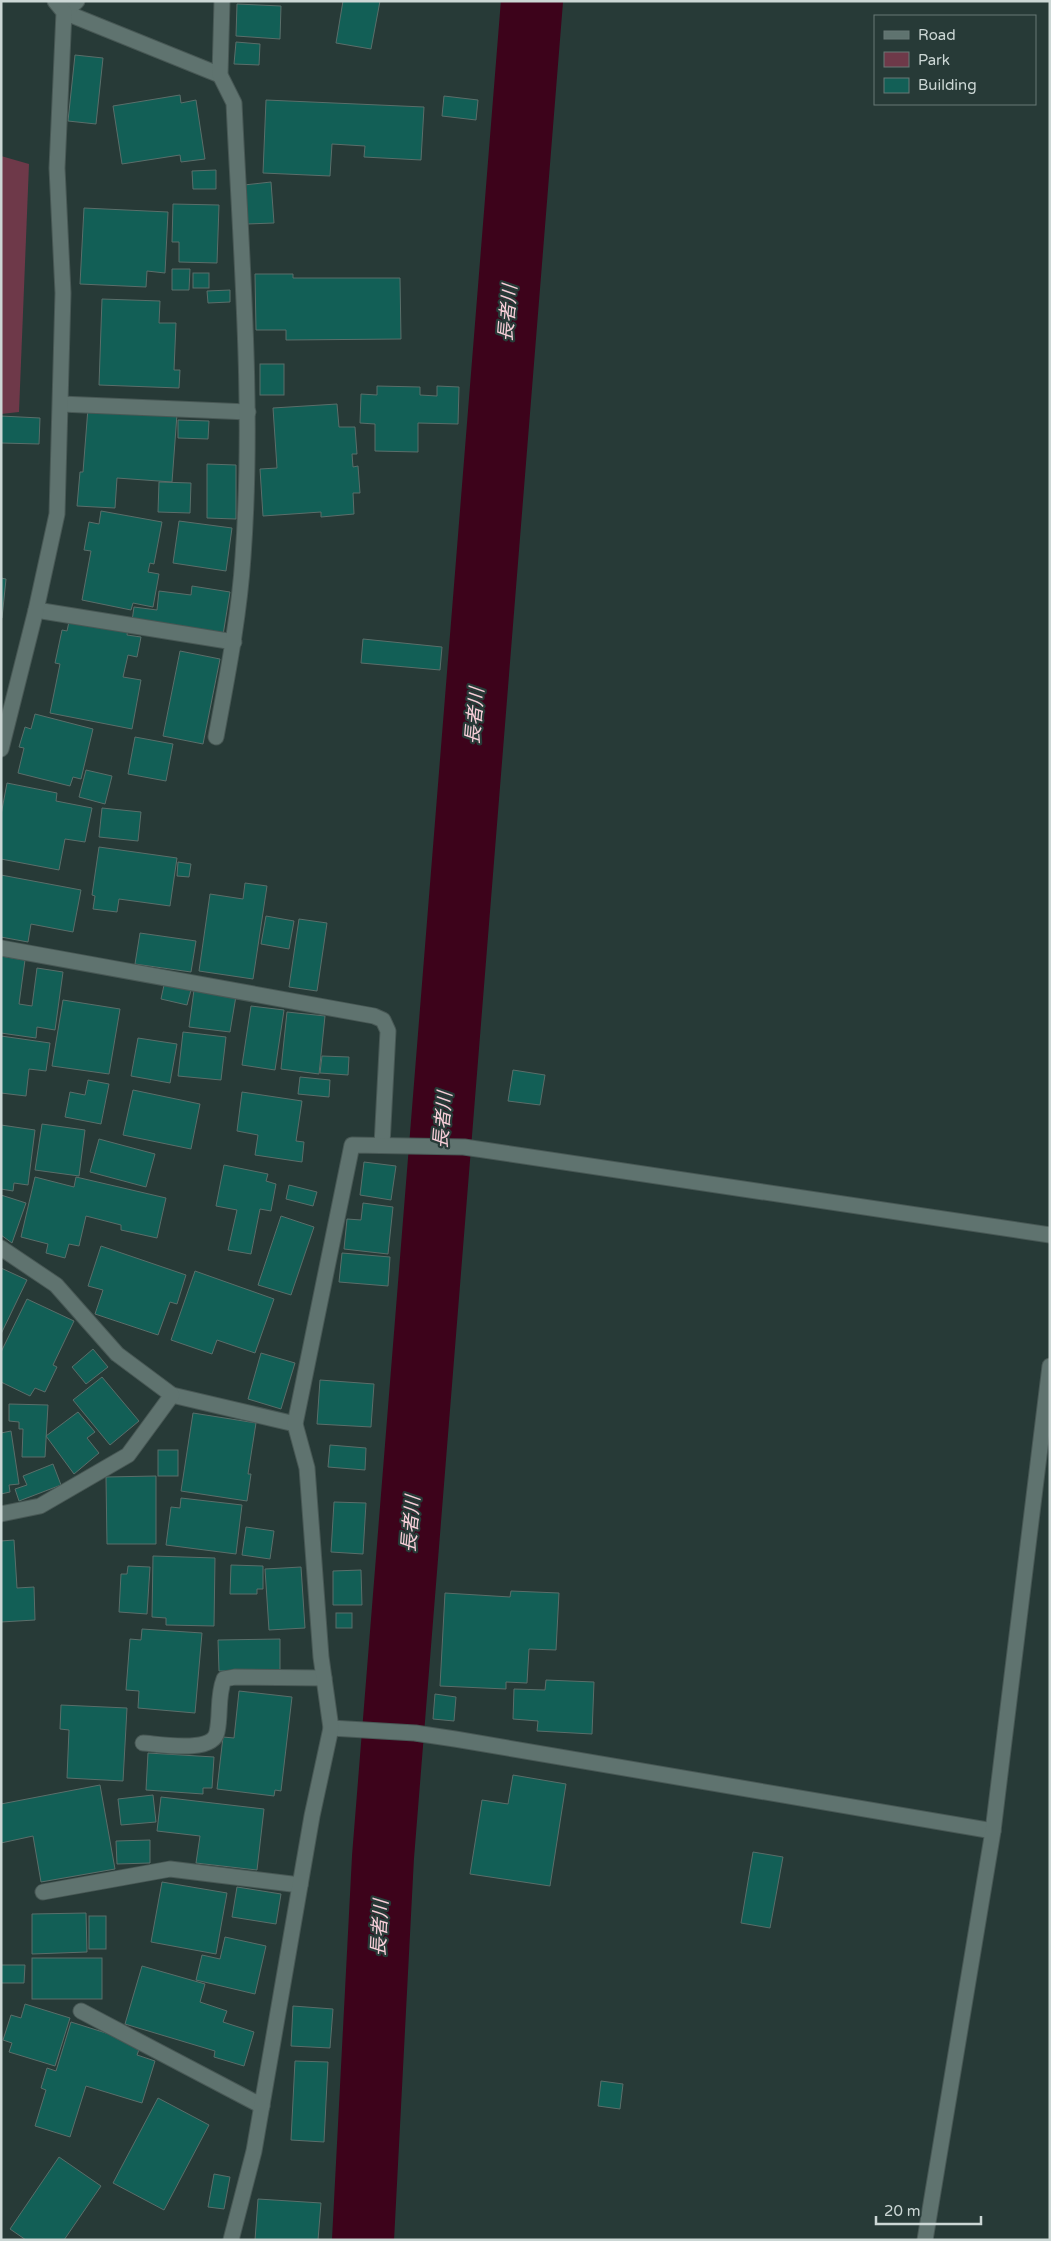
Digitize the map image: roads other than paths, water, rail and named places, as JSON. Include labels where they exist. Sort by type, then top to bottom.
[{"type":"street","points":[[59,7],[77,1]]},
{"type":"street","points":[[216,737],[234,642],[243,557],[248,412],[234,103],[220,75],[222,1]]},
{"type":"street","points":[[59,7],[220,75]]},
{"type":"street","points":[[1,749],[36,610],[57,514],[61,404],[62,293],[57,168],[59,7]]},
{"type":"street","points":[[61,404],[248,412]]},
{"type":"street","points":[[36,610],[234,642]]},
{"type":"street","points":[[1,948],[374,1016],[383,1020],[388,1031],[382,1145]]},
{"type":"street","points":[[231,2240],[254,2152],[300,1885],[330,1728],[324,1678],[307,1468],[296,1424],[352,1145],[464,1147],[1050,1235]]},
{"type":"street","points":[[1,1248],[56,1284],[117,1354],[172,1395],[296,1424]]},
{"type":"street","points":[[925,2240],[993,1831],[1050,1366]]},
{"type":"street","points":[[1,1514],[40,1506],[128,1455],[172,1395]]},
{"type":"street","points":[[142,1743],[195,1746],[209,1743],[217,1734],[219,1692],[224,1679],[235,1677],[324,1678]]},
{"type":"street","points":[[330,1728],[415,1733],[993,1831]]},
{"type":"street","points":[[43,1892],[170,1869],[300,1885]]},
{"type":"street","points":[[81,2011],[262,2106]]},
{"type":"waterway","name":"長者川","points":[[363,2240],[383,1857],[532,1]]}]
